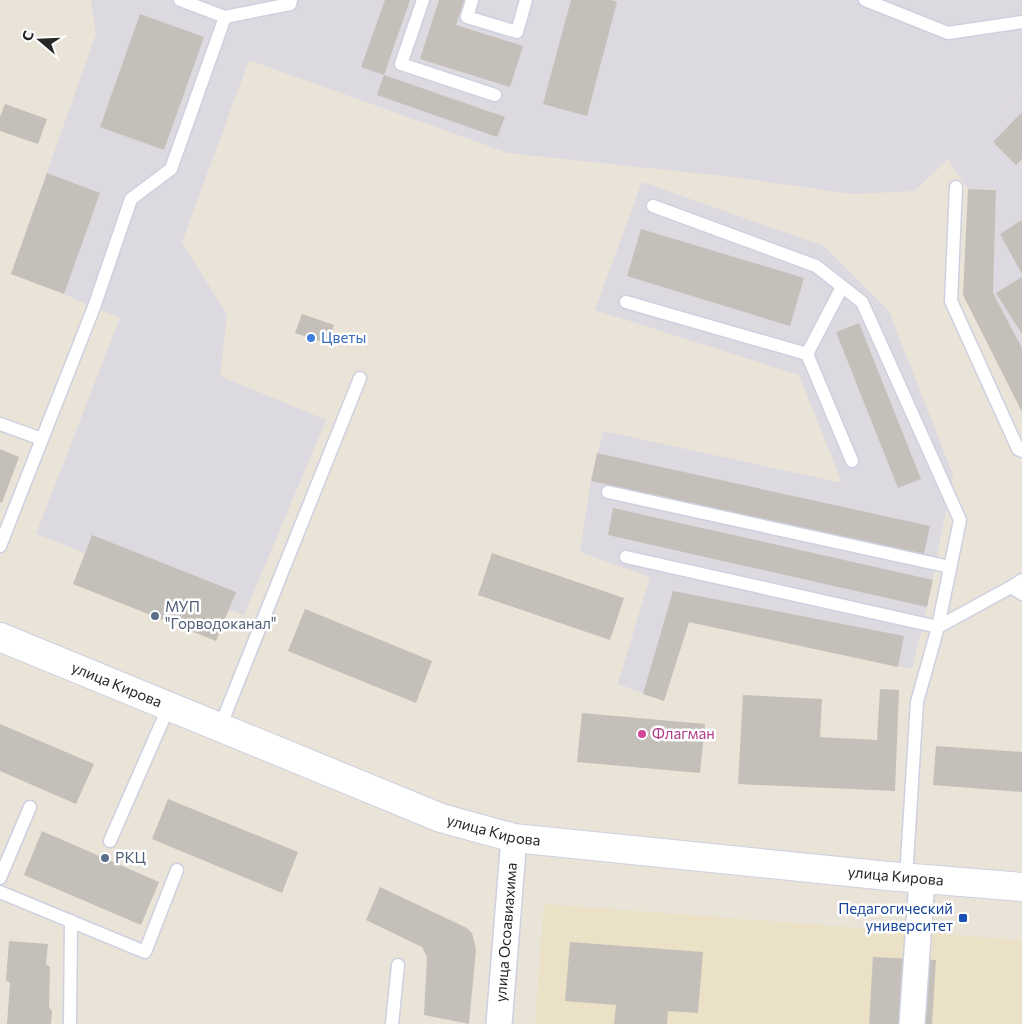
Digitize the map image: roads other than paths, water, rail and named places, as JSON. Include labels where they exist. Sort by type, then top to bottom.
[{"type":"main road","name":"улица Кирова","points":[[0,636],[441,818],[514,838],[914,878],[1022,886]]},
{"type":"street","name":"улица Осоавиахима","points":[[499,1024],[514,838]]},
{"type":"street","points":[[912,1024],[914,878]]},
{"type":"lane","points":[[180,0],[225,17],[290,4],[291,0]]},
{"type":"lane","points":[[423,0],[402,64],[495,95]]},
{"type":"lane","points":[[472,0],[467,17],[518,32],[526,0]]},
{"type":"lane","points":[[865,0],[948,33],[1022,22]]},
{"type":"lane","points":[[0,546],[94,307],[131,199],[171,170],[225,17]]},
{"type":"lane","points":[[956,187],[951,301],[1018,449],[1022,451]]},
{"type":"lane","points":[[654,206],[816,266],[862,302],[960,520],[938,627],[917,702],[914,878]]},
{"type":"lane","points":[[807,354],[842,287]]},
{"type":"lane","points":[[626,302],[807,354]]},
{"type":"lane","points":[[807,354],[852,461]]},
{"type":"lane","points":[[220,727],[360,378]]},
{"type":"lane","points":[[0,424],[42,439]]},
{"type":"lane","points":[[608,492],[950,567]]},
{"type":"lane","points":[[626,557],[938,627],[1022,580]]},
{"type":"lane","points":[[1011,587],[1022,594]]},
{"type":"lane","points":[[110,841],[169,706]]},
{"type":"lane","points":[[0,878],[30,807]]},
{"type":"lane","points":[[0,892],[145,952],[177,870]]},
{"type":"lane","points":[[70,921],[70,1024]]},
{"type":"lane","points":[[392,1024],[398,965]]},
{"type":"place","name":"Цветы","points":[[311,338]]},
{"type":"place","name":"МУП \"Горводоканал\"","points":[[155,616]]},
{"type":"place","name":"Флагман","points":[[642,734]]},
{"type":"place","name":"РКЦ","points":[[105,858]]},
{"type":"place","name":"Педагогический университет","points":[[963,918]]}]
